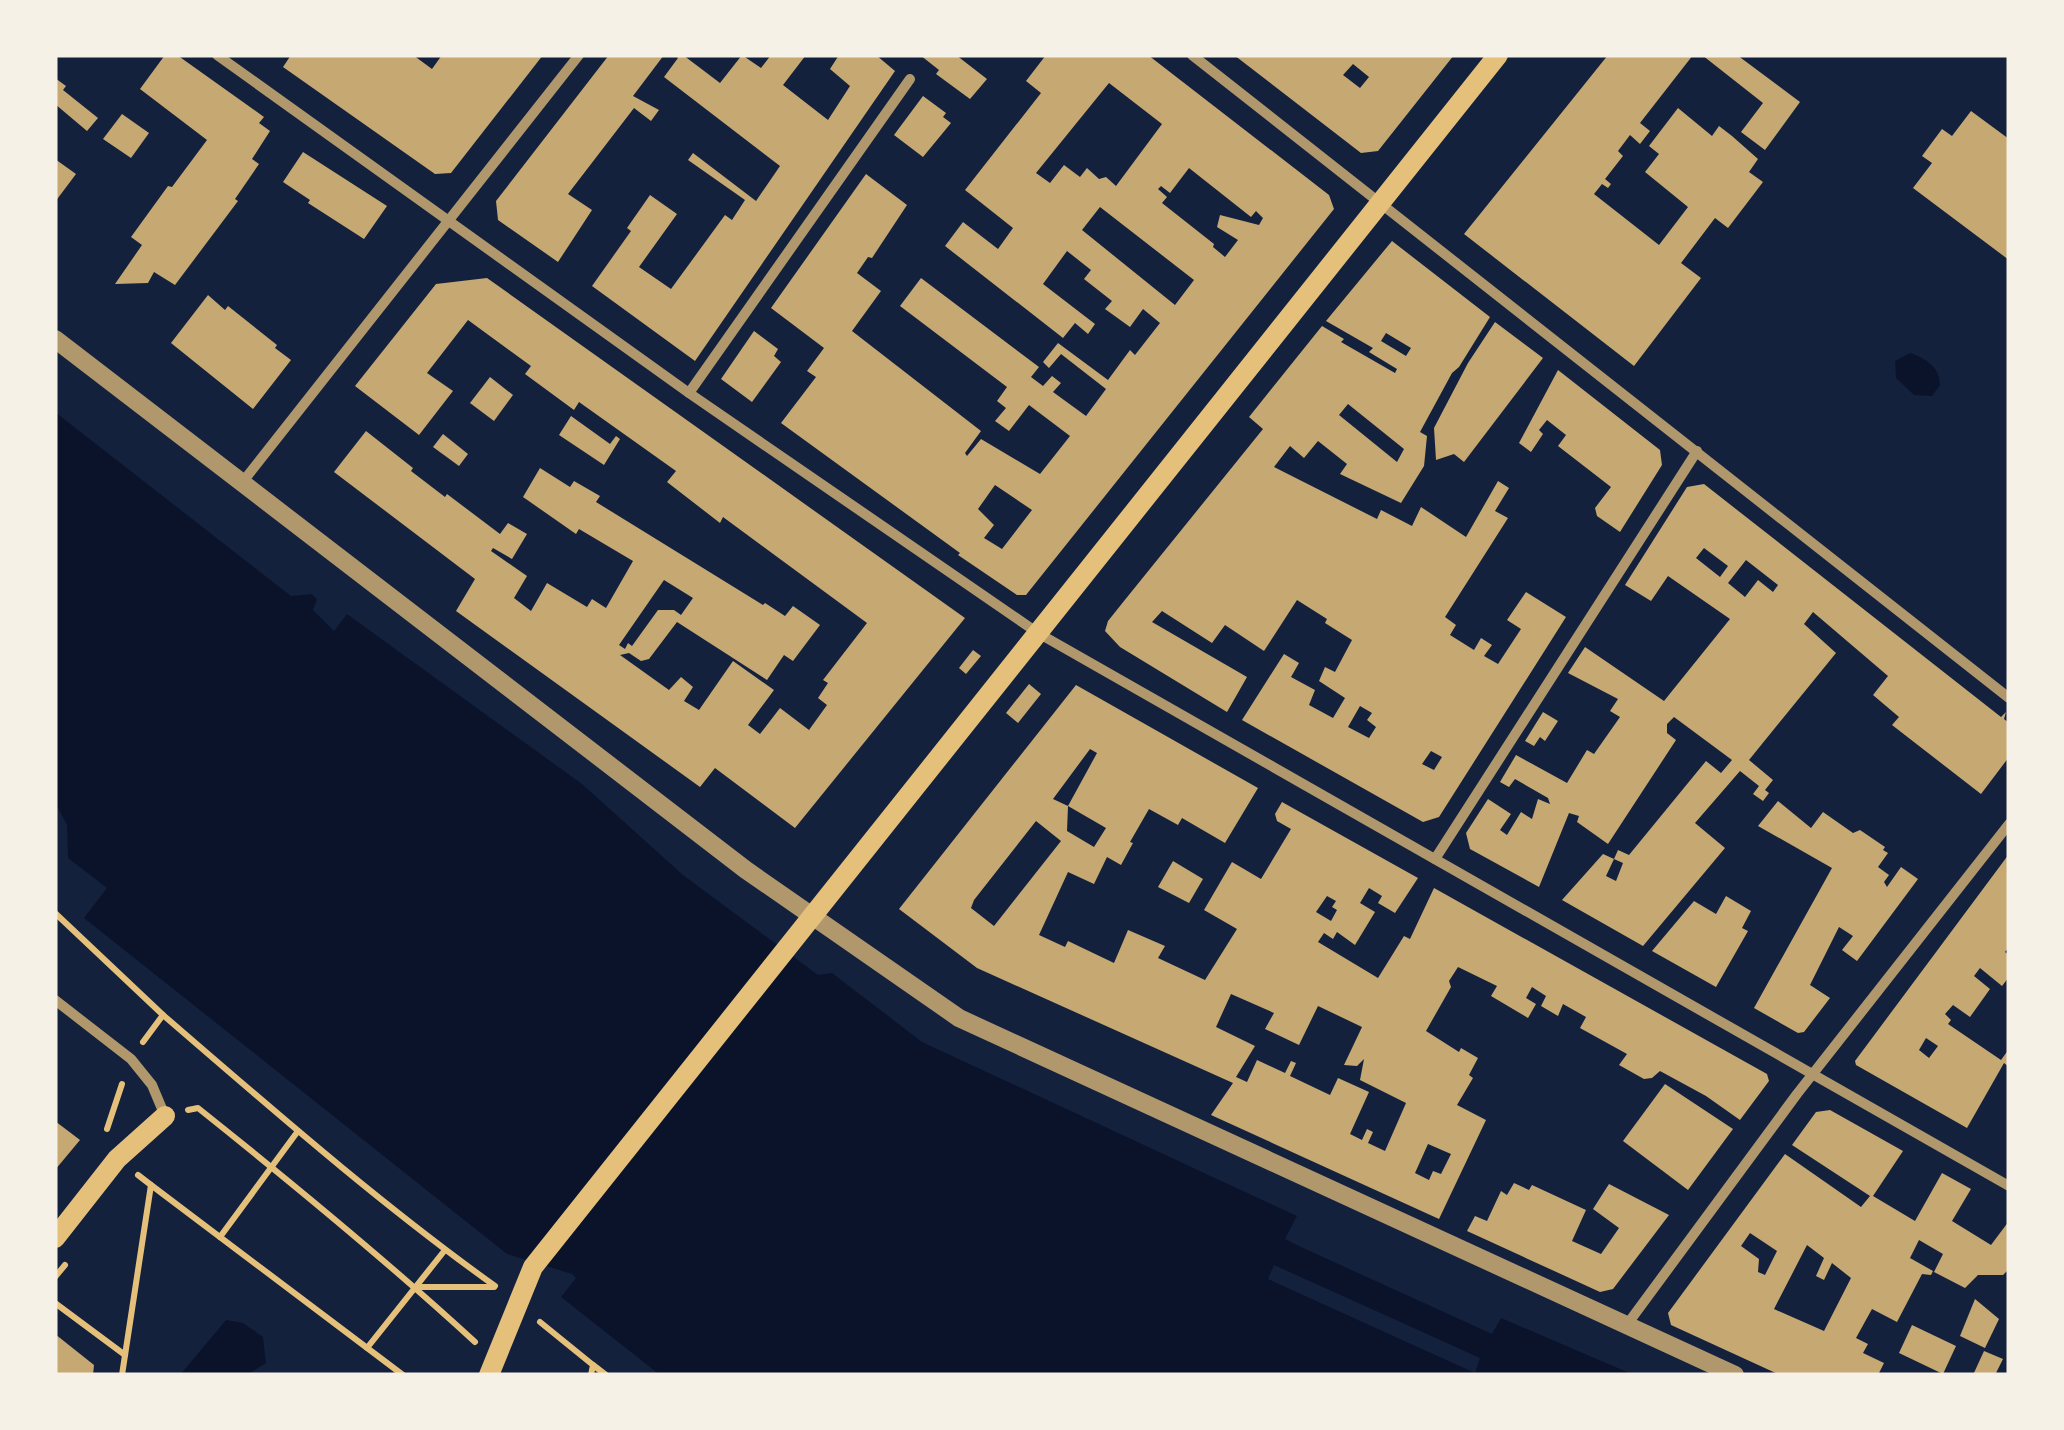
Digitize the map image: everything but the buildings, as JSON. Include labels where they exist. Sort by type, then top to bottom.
[{"type":"main road","points":[[491,1367],[533,1267],[1498,55]]},
{"type":"main road","points":[[55,1238],[117,1159],[158,1122]]},
{"type":"street","points":[[217,55],[689,393],[1038,633],[2009,1186]]},
{"type":"street","points":[[241,484],[578,55]]},
{"type":"street","points":[[1192,55],[2009,698]]},
{"type":"street","points":[[689,393],[910,79]]},
{"type":"street","points":[[55,339],[746,870],[959,1018],[1735,1375]]},
{"type":"street","points":[[1435,859],[1697,451]]},
{"type":"street","points":[[1626,1326],[1813,1074],[2009,824]]},
{"type":"street","points":[[55,1000],[131,1059],[152,1085],[158,1122]]},
{"type":"path","points":[[55,913],[163,1015],[298,1132],[496,1287]]},
{"type":"path","points":[[94,1142],[108,1128],[131,1059],[163,1015]]},
{"type":"path","points":[[158,1122],[198,1108],[416,1287],[491,1367]]},
{"type":"path","points":[[220,1237],[298,1132]]},
{"type":"path","points":[[140,1176],[403,1375]]},
{"type":"path","points":[[122,1375],[151,1185]]},
{"type":"path","points":[[367,1348],[445,1250]]},
{"type":"path","points":[[416,1287],[496,1287],[533,1267]]},
{"type":"path","points":[[55,1302],[125,1355]]},
{"type":"path","points":[[516,1303],[606,1375]]},
{"type":"path","points":[[591,1375],[594,1365]]},
{"type":"path","points":[[386,1375],[392,1367]]},
{"type":"water","points":[[1910,353],[1926,361],[1937,373],[1940,385],[1932,396],[1914,395],[1896,378],[1895,361]]},
{"type":"water","points":[[55,412],[291,596],[312,594],[317,599],[313,610],[334,631],[347,614],[582,784],[683,875],[818,975],[832,973],[922,1042],[1297,1216],[1285,1239],[1299,1246],[1492,1334],[1501,1318],[1634,1375],[660,1375],[561,1297],[576,1278],[572,1274],[507,1254],[84,918],[107,888],[68,858],[67,825],[55,802]],"holes":[[[1274,1265],[1480,1358],[1475,1373],[1268,1279]]]},
{"type":"water","points":[[226,1320],[243,1323],[263,1337],[266,1363],[247,1375],[180,1375]]}]
